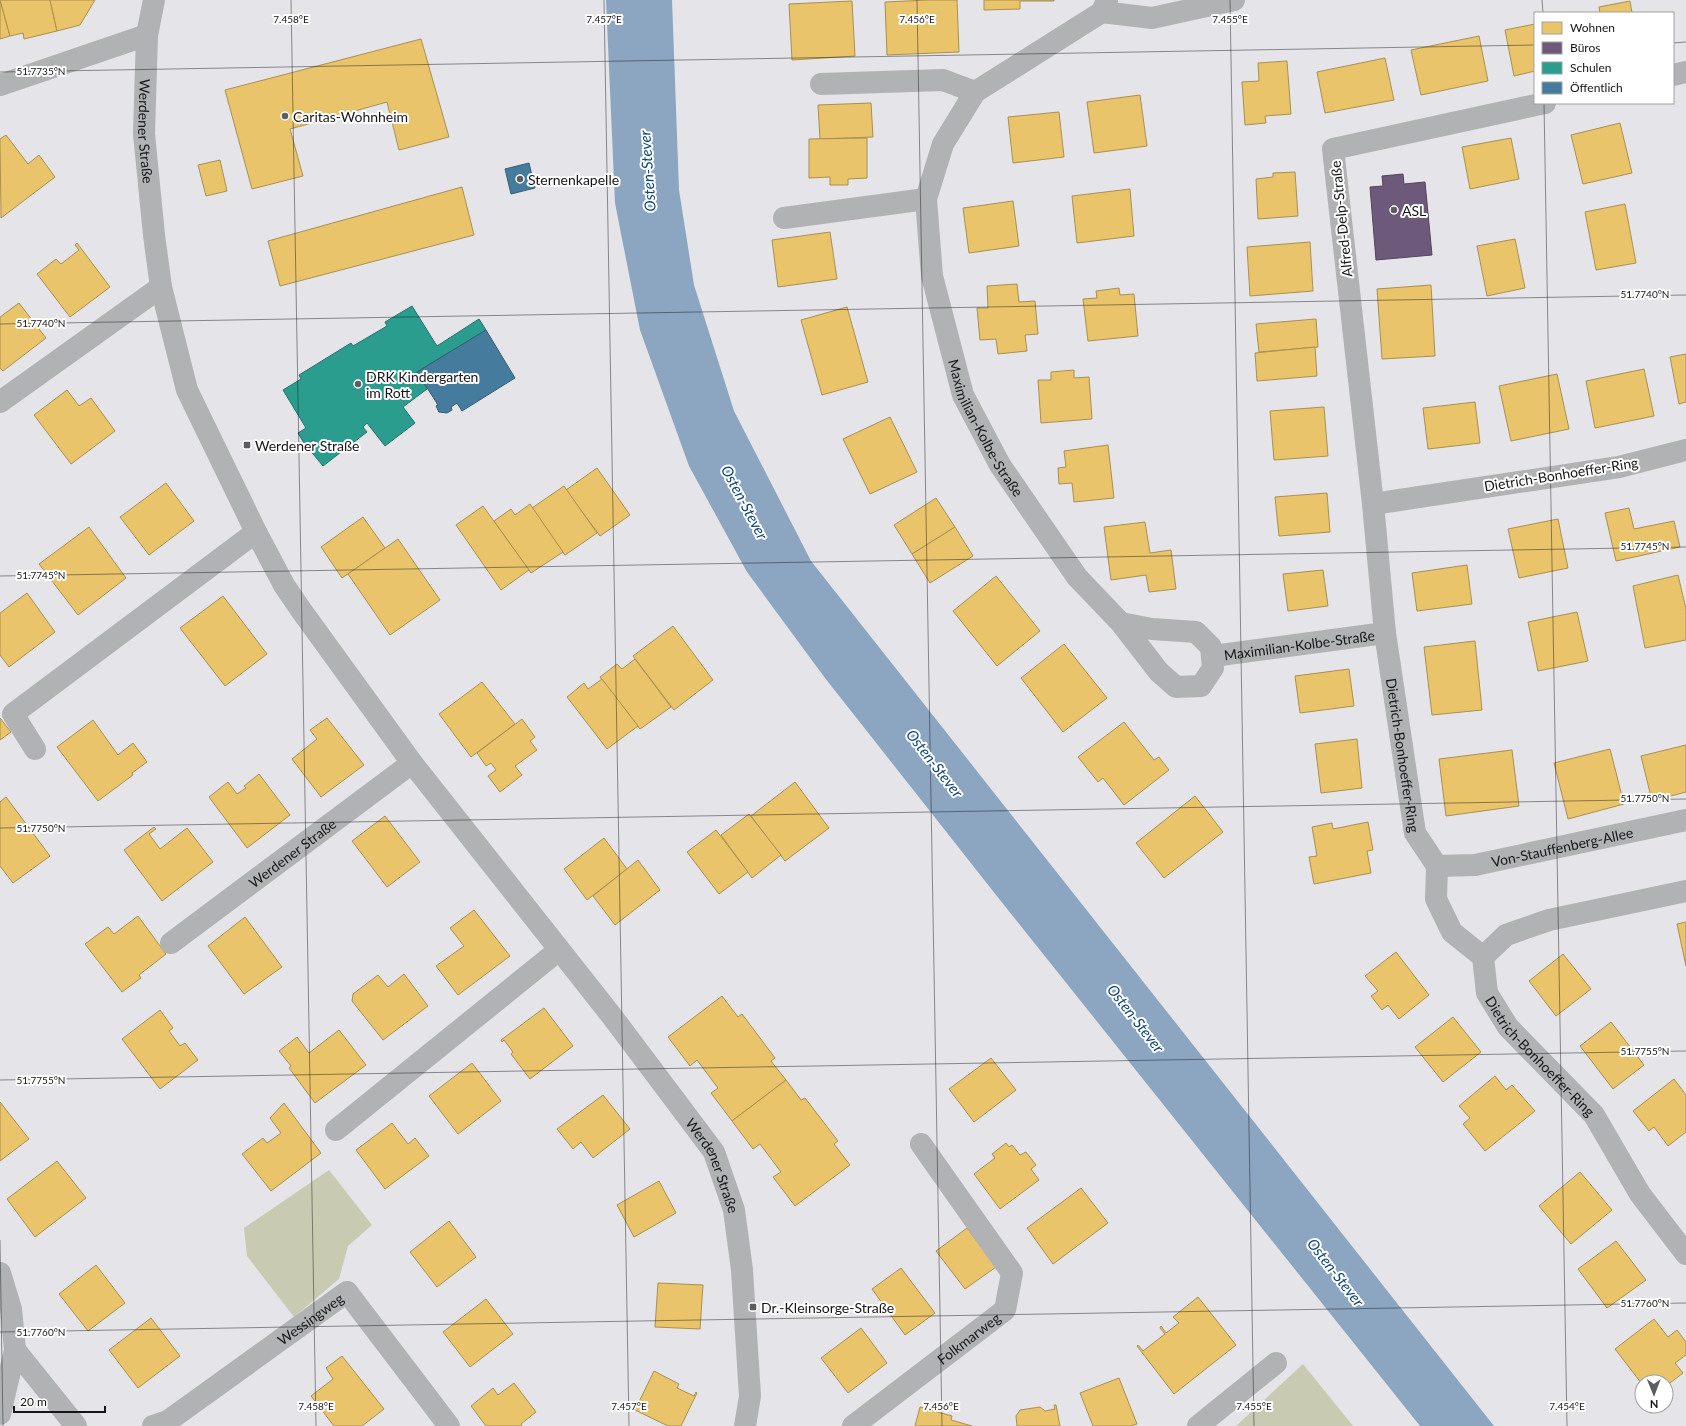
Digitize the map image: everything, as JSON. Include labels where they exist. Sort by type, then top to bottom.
[{"type":"street","name":"Werdener Straße","points":[[154,0],[147,35],[144,134],[154,235],[161,287],[187,390],[256,532],[300,610],[412,762],[714,1152],[734,1210],[742,1270],[750,1396],[745,1426]]},
{"type":"street","name":"Maximilian-Kolbe-Straße","points":[[1121,623],[1152,629],[1196,632],[1211,647],[1212,656],[1213,668],[1202,686],[1176,687],[1159,672],[1121,623],[1077,578],[1000,465],[963,395],[932,276],[926,199],[943,144],[975,92],[1104,6],[1152,18],[1234,0]]},
{"type":"street","points":[[0,85],[147,35]]},
{"type":"street","points":[[1674,75],[1686,72]]},
{"type":"street","points":[[821,84],[944,80],[975,92]]},
{"type":"street","name":"Alfred-Delp-Straße","points":[[1372,504],[1333,150],[1540,104]]},
{"type":"street","points":[[784,218],[926,199]]},
{"type":"street","points":[[0,402],[161,287]]},
{"type":"street","name":"Dietrich-Bonhoeffer-Ring","points":[[1437,866],[1415,833],[1385,633],[1372,504],[1619,467],[1686,450]]},
{"type":"street","points":[[35,749],[13,714],[256,532]]},
{"type":"street","name":"Maximilian-Kolbe-Straße","points":[[1212,656],[1385,633]]},
{"type":"street","name":"Werdener Straße","points":[[171,943],[412,762]]},
{"type":"street","name":"Von-Stauffenberg-Allee","points":[[1437,866],[1475,865],[1686,820]]},
{"type":"street","points":[[1437,866],[1436,900],[1452,932],[1483,957],[1506,935],[1549,920],[1686,891]]},
{"type":"street","points":[[336,1130],[559,950]]},
{"type":"street","name":"Dietrich-Bonhoeffer-Ring","points":[[1483,957],[1487,993],[1508,1027],[1594,1114],[1640,1194],[1686,1254]]},
{"type":"street","name":"Folkmarweg","points":[[853,1426],[1005,1310],[1012,1273],[921,1144]]},
{"type":"street","points":[[0,1273],[11,1309],[15,1350],[0,1414]]},
{"type":"street","name":"Wessingweg","points":[[153,1426],[168,1421],[348,1292],[450,1426]]},
{"type":"street","points":[[15,1350],[76,1426]]},
{"type":"street","points":[[1198,1426],[1276,1363]]},
{"type":"green space","points":[[329,1170],[372,1225],[348,1246],[339,1279],[294,1317],[247,1256],[244,1228]]},
{"type":"green space","points":[[1303,1364],[1353,1426],[1236,1426]]},
{"type":"water","name":"Osten-Stever","points":[[606,0],[672,0],[679,190],[694,285],[734,411],[811,561],[1494,1426],[1420,1426],[1000,900],[825,678],[747,572],[689,466],[640,330],[615,203]]},
{"type":"building: Wohnen","points":[[0,0],[10,36],[0,39]]},
{"type":"building: Wohnen","points":[[0,0],[50,0],[57,31],[24,39],[23,33],[10,36]]},
{"type":"building: Wohnen","points":[[50,0],[95,0],[80,25],[57,31]]},
{"type":"building: Wohnen","points":[[957,0],[959,52],[887,55],[885,2]]},
{"type":"building: Wohnen","points":[[984,0],[1054,1],[1020,1],[1020,9],[984,10]]},
{"type":"building: Wohnen","points":[[852,1],[855,56],[792,60],[789,4]]},
{"type":"building: Wohnen","points":[[1630,1],[1632,12],[1600,12],[1599,7]]},
{"type":"building: Wohnen","points":[[1534,24],[1534,71],[1514,76],[1505,30]]},
{"type":"building: Wohnen","points":[[1479,36],[1488,81],[1421,95],[1411,50]]},
{"type":"building: Wohnen","name":"Caritas-Wohnheim","points":[[421,39],[449,137],[399,150],[387,102],[290,129],[303,176],[252,189],[225,90]]},
{"type":"building: Wohnen","points":[[1385,58],[1394,100],[1325,113],[1317,72]]},
{"type":"building: Wohnen","points":[[1287,61],[1291,114],[1265,116],[1266,123],[1245,125],[1242,82],[1259,81],[1258,63]]},
{"type":"building: Wohnen","points":[[1140,95],[1147,146],[1094,153],[1087,102]]},
{"type":"building: Wohnen","points":[[871,103],[873,137],[820,139],[818,105]]},
{"type":"building: Wohnen","points":[[1059,112],[1064,157],[1013,163],[1008,117]]},
{"type":"building: Wohnen","points":[[1620,123],[1632,173],[1583,184],[1571,135]]},
{"type":"building: Wohnen","points":[[6,135],[28,164],[39,155],[55,177],[1,218],[0,139]]},
{"type":"building: Wohnen","points":[[867,138],[867,178],[848,179],[848,185],[830,185],[830,177],[809,178],[809,139]]},
{"type":"building: Wohnen","points":[[1511,138],[1519,179],[1470,189],[1462,147]]},
{"type":"building: Wohnen","points":[[220,160],[227,191],[206,196],[198,165]]},
{"type":"building: Wohnen","points":[[1295,172],[1298,216],[1258,219],[1256,179],[1273,177],[1273,173]]},
{"type":"building: Wohnen","points":[[462,187],[474,235],[280,286],[268,241]]},
{"type":"building: Wohnen","points":[[1130,189],[1134,236],[1077,243],[1072,196]]},
{"type":"building: Wohnen","points":[[1013,201],[1019,246],[969,253],[963,208]]},
{"type":"building: Wohnen","points":[[1625,204],[1636,263],[1596,270],[1585,212]]},
{"type":"building: Wohnen","points":[[830,232],[837,279],[778,287],[772,240]]},
{"type":"building: Wohnen","points":[[1515,239],[1525,288],[1487,296],[1477,246]]},
{"type":"building: Wohnen","points":[[1310,242],[1313,291],[1250,296],[1247,247]]},
{"type":"building: Wohnen","points":[[77,243],[110,287],[70,317],[37,274],[56,259],[61,264],[79,250],[75,245]]},
{"type":"building: Wohnen","points":[[1017,284],[1019,302],[1035,301],[1038,334],[1025,335],[1027,351],[998,354],[996,339],[980,340],[977,308],[988,308],[987,286]]},
{"type":"building: Wohnen","points":[[1431,285],[1435,356],[1382,359],[1377,289]]},
{"type":"building: Wohnen","points":[[1119,288],[1120,295],[1134,294],[1138,336],[1088,341],[1083,299],[1097,298],[1096,291]]},
{"type":"building: Wohnen","points":[[19,303],[46,338],[3,371],[0,368],[0,317]]},
{"type":"building: Wohnen","points":[[847,307],[868,382],[822,395],[801,320]]},
{"type":"building: Wohnen","points":[[1316,319],[1318,347],[1259,352],[1256,324]]},
{"type":"building: Wohnen","points":[[1315,347],[1317,376],[1257,381],[1255,353]]},
{"type":"building: Wohnen","points":[[1686,354],[1686,402],[1679,404],[1670,357]]},
{"type":"building: Wohnen","points":[[1644,369],[1654,416],[1595,428],[1586,381]]},
{"type":"building: Wohnen","points":[[1074,370],[1074,378],[1089,377],[1092,419],[1041,423],[1038,380],[1051,380],[1051,372]]},
{"type":"building: Wohnen","points":[[1557,374],[1569,429],[1511,441],[1499,386]]},
{"type":"building: Wohnen","points":[[67,390],[79,406],[91,398],[115,431],[71,464],[34,415]]},
{"type":"building: Wohnen","points":[[1475,402],[1480,443],[1428,449],[1423,408]]},
{"type":"building: Wohnen","points":[[1324,407],[1328,456],[1274,460],[1270,411]]},
{"type":"building: Wohnen","points":[[890,417],[917,472],[870,494],[843,439]]},
{"type":"building: Wohnen","points":[[1108,445],[1114,498],[1074,502],[1072,483],[1059,484],[1058,468],[1066,467],[1064,451]]},
{"type":"building: Wohnen","points":[[597,468],[630,515],[600,536],[566,490]]},
{"type":"building: Wohnen","points":[[166,483],[194,521],[149,555],[120,517]]},
{"type":"building: Wohnen","points":[[564,486],[597,533],[565,555],[532,508]]},
{"type":"building: Wohnen","points":[[1327,493],[1330,532],[1279,536],[1275,497]]},
{"type":"building: Wohnen","points":[[936,498],[955,527],[912,554],[894,525]]},
{"type":"building: Wohnen","points":[[530,504],[563,552],[531,573],[494,521],[511,509],[515,515]]},
{"type":"building: Wohnen","points":[[483,506],[529,570],[501,590],[456,525]]},
{"type":"building: Wohnen","points":[[1629,508],[1634,529],[1674,521],[1680,547],[1616,561],[1605,513]]},
{"type":"building: Wohnen","points":[[363,517],[385,548],[342,578],[321,547]]},
{"type":"building: Wohnen","points":[[1558,519],[1568,568],[1519,578],[1508,529]]},
{"type":"building: Wohnen","points":[[1145,522],[1150,553],[1171,550],[1176,589],[1149,592],[1146,575],[1111,580],[1104,527]]},
{"type":"building: Wohnen","points":[[89,527],[126,578],[78,615],[39,564]]},
{"type":"building: Wohnen","points":[[955,527],[973,556],[930,583],[912,554]]},
{"type":"building: Wohnen","points":[[398,539],[440,600],[390,635],[348,574]]},
{"type":"building: Wohnen","points":[[1467,565],[1472,604],[1417,611],[1412,573]]},
{"type":"building: Wohnen","points":[[1323,570],[1328,606],[1288,611],[1283,574]]},
{"type":"building: Wohnen","points":[[1678,575],[1686,609],[1686,640],[1645,648],[1633,586]]},
{"type":"building: Wohnen","points":[[996,576],[1040,631],[997,666],[953,611]]},
{"type":"building: Wohnen","points":[[27,593],[55,632],[9,667],[0,655],[0,613]]},
{"type":"building: Wohnen","points":[[223,596],[267,654],[225,686],[180,628]]},
{"type":"building: Wohnen","points":[[1577,612],[1588,661],[1538,671],[1528,622]]},
{"type":"building: Wohnen","points":[[673,626],[713,680],[674,710],[633,656]]},
{"type":"building: Wohnen","points":[[1475,641],[1482,710],[1432,715],[1424,647]]},
{"type":"building: Wohnen","points":[[1064,644],[1107,698],[1063,732],[1021,678]]},
{"type":"building: Wohnen","points":[[635,659],[671,707],[640,729],[600,677],[617,664],[622,669]]},
{"type":"building: Wohnen","points":[[1349,669],[1354,706],[1300,713],[1295,676]]},
{"type":"building: Wohnen","points":[[602,679],[638,726],[607,749],[567,697],[584,683],[588,689]]},
{"type":"building: Wohnen","points":[[482,682],[515,724],[471,757],[439,714]]},
{"type":"building: Wohnen","points":[[0,718],[11,732],[0,740]]},
{"type":"building: Wohnen","points":[[327,718],[364,765],[321,797],[292,759],[317,739],[310,730]]},
{"type":"building: Wohnen","points":[[522,719],[535,737],[530,741],[537,750],[515,766],[522,775],[500,792],[488,776],[496,770],[491,763],[486,766],[477,753]]},
{"type":"building: Wohnen","points":[[93,720],[118,755],[133,743],[147,762],[132,773],[133,775],[98,801],[57,747]]},
{"type":"building: Wohnen","points":[[1124,722],[1154,760],[1159,757],[1169,770],[1124,805],[1103,778],[1098,782],[1078,757]]},
{"type":"building: Wohnen","points":[[1357,739],[1362,788],[1321,793],[1315,744]]},
{"type":"building: Wohnen","points":[[1686,745],[1686,792],[1652,801],[1641,756]]},
{"type":"building: Wohnen","points":[[1610,749],[1624,804],[1568,819],[1554,763]]},
{"type":"building: Wohnen","points":[[1512,750],[1519,806],[1446,816],[1439,759]]},
{"type":"building: Wohnen","points":[[259,774],[290,815],[247,848],[209,797],[228,782],[237,794],[246,788],[244,786]]},
{"type":"building: Wohnen","points":[[795,782],[829,828],[785,861],[751,816]]},
{"type":"building: Wohnen","points":[[1195,796],[1223,832],[1164,878],[1136,843]]},
{"type":"building: Wohnen","points":[[6,797],[50,856],[13,883],[0,866],[0,802]]},
{"type":"building: Wohnen","points":[[749,814],[781,855],[752,878],[721,835]]},
{"type":"building: Wohnen","points":[[385,816],[420,862],[387,887],[352,841]]},
{"type":"building: Wohnen","points":[[1368,822],[1373,850],[1367,851],[1371,873],[1314,884],[1309,857],[1317,856],[1312,827],[1332,823],[1333,829]]},
{"type":"building: Wohnen","points":[[154,827],[156,829],[149,834],[160,849],[187,828],[213,862],[162,901],[124,850]]},
{"type":"building: Wohnen","points":[[716,830],[748,872],[719,894],[687,852]]},
{"type":"building: Wohnen","points":[[604,838],[627,869],[587,900],[564,869]]},
{"type":"building: Wohnen","points":[[638,860],[660,890],[615,925],[593,896]]},
{"type":"building: Wohnen","points":[[474,910],[510,956],[458,995],[436,966],[464,946],[450,928]]},
{"type":"building: Wohnen","points":[[138,916],[166,954],[139,975],[141,978],[122,992],[85,944],[108,927],[114,934]]},
{"type":"building: Wohnen","points":[[245,917],[282,967],[244,994],[208,946]]},
{"type":"building: Wohnen","points":[[1686,922],[1686,966],[1677,924]]},
{"type":"building: Wohnen","points":[[1396,952],[1429,995],[1399,1019],[1388,1005],[1382,1010],[1371,996],[1378,991],[1365,976]]},
{"type":"building: Wohnen","points":[[1563,954],[1591,989],[1556,1016],[1529,981]]},
{"type":"building: Wohnen","points":[[404,974],[428,1006],[383,1040],[352,1001],[353,994],[378,975],[388,987]]},
{"type":"building: Wohnen","points":[[722,996],[738,1017],[742,1014],[775,1058],[771,1061],[786,1080],[732,1121],[711,1093],[718,1088],[697,1060],[690,1066],[668,1037]]},
{"type":"building: Wohnen","points":[[544,1008],[573,1046],[530,1079],[511,1054],[513,1052],[504,1040],[502,1042],[501,1040]]},
{"type":"building: Wohnen","points":[[160,1010],[173,1028],[169,1031],[180,1046],[185,1043],[198,1060],[160,1089],[122,1039]]},
{"type":"building: Wohnen","points":[[1453,1017],[1481,1052],[1443,1082],[1415,1047]]},
{"type":"building: Wohnen","points":[[1611,1022],[1644,1065],[1613,1089],[1580,1046]]},
{"type":"building: Wohnen","points":[[339,1030],[366,1065],[315,1103],[289,1068],[291,1066],[279,1051],[297,1037],[309,1053]]},
{"type":"building: Wohnen","points":[[991,1058],[1016,1090],[974,1122],[949,1089]]},
{"type":"building: Wohnen","points":[[472,1063],[501,1101],[458,1134],[429,1096]]},
{"type":"building: Wohnen","points":[[1495,1076],[1506,1090],[1512,1085],[1535,1111],[1485,1151],[1463,1124],[1470,1118],[1459,1106]]},
{"type":"building: Wohnen","points":[[1674,1079],[1686,1095],[1686,1132],[1668,1146],[1654,1127],[1649,1131],[1633,1111]]},
{"type":"building: Wohnen","points":[[786,1080],[801,1100],[805,1098],[838,1141],[834,1144],[850,1165],[795,1206],[773,1177],[781,1172],[760,1144],[753,1149],[732,1121]]},
{"type":"building: Wohnen","points":[[603,1095],[630,1129],[593,1158],[581,1142],[573,1149],[557,1129]]},
{"type":"building: Wohnen","points":[[0,1102],[29,1139],[0,1161]]},
{"type":"building: Wohnen","points":[[284,1103],[321,1153],[271,1191],[242,1154],[263,1138],[267,1143],[281,1133],[270,1118]]},
{"type":"building: Wohnen","points":[[392,1123],[408,1144],[415,1138],[429,1156],[385,1189],[356,1150]]},
{"type":"building: Wohnen","points":[[1006,1143],[1009,1147],[1012,1145],[1020,1155],[1026,1152],[1036,1165],[1031,1169],[1039,1180],[1000,1209],[974,1174],[995,1158],[992,1154]]},
{"type":"building: Wohnen","points":[[57,1161],[86,1198],[35,1237],[7,1199]]},
{"type":"building: Wohnen","points":[[1580,1172],[1612,1210],[1571,1244],[1539,1206]]},
{"type":"building: Wohnen","points":[[659,1181],[676,1213],[634,1237],[617,1205]]},
{"type":"building: Wohnen","points":[[1081,1188],[1108,1223],[1053,1264],[1027,1228]]},
{"type":"building: Wohnen","points":[[449,1221],[476,1257],[437,1287],[410,1252]]},
{"type":"building: Wohnen","points":[[967,1228],[996,1267],[965,1289],[936,1251]]},
{"type":"building: Wohnen","points":[[1616,1241],[1646,1280],[1607,1308],[1578,1269]]},
{"type":"building: Wohnen","points":[[96,1265],[125,1303],[88,1331],[59,1294]]},
{"type":"building: Wohnen","points":[[901,1268],[935,1313],[905,1335],[872,1289]]},
{"type":"building: Wohnen","points":[[658,1283],[703,1285],[700,1329],[655,1327]]},
{"type":"building: Wohnen","points":[[1198,1297],[1236,1345],[1174,1394],[1137,1346],[1138,1345],[1143,1351],[1165,1334],[1160,1328],[1161,1326],[1166,1333],[1179,1323],[1173,1317]]},
{"type":"building: Wohnen","points":[[486,1299],[513,1334],[470,1367],[443,1332]]},
{"type":"building: Wohnen","points":[[151,1318],[180,1356],[138,1388],[109,1350]]},
{"type":"building: Wohnen","points":[[1654,1319],[1668,1337],[1677,1330],[1686,1342],[1686,1355],[1675,1363],[1683,1373],[1674,1380],[1674,1374],[1634,1374],[1615,1349]]},
{"type":"building: Wohnen","points":[[861,1328],[887,1363],[848,1393],[821,1358]]},
{"type":"building: Wohnen","points":[[342,1356],[384,1409],[362,1426],[334,1426],[311,1396],[333,1379],[326,1368]]},
{"type":"building: Wohnen","points":[[654,1371],[679,1384],[677,1388],[694,1396],[696,1392],[697,1393],[681,1426],[668,1426],[635,1410]]},
{"type":"building: Wohnen","points":[[1119,1378],[1137,1424],[1131,1426],[1093,1426],[1080,1393]]},
{"type":"building: Wohnen","points":[[514,1383],[536,1412],[521,1424],[522,1426],[486,1426],[471,1406],[493,1388],[498,1395]]},
{"type":"building: Wohnen","points":[[1054,1405],[1056,1405],[1060,1426],[1017,1426],[1016,1416],[1020,1410],[1040,1407],[1045,1411],[1055,1409]]},
{"type":"building: Wohnen","points":[[920,1407],[952,1416],[951,1420],[972,1426],[915,1426]]},
{"type":"building: Büros","points":[[1403,174],[1404,184],[1425,182],[1432,255],[1376,260],[1370,187],[1383,186],[1382,176]]},
{"type":"building: Schulen","name":"DRK Kindergarten im Rott","points":[[412,306],[437,346],[479,319],[486,330],[417,372],[427,389],[403,407],[415,423],[385,446],[367,423],[363,427],[367,432],[323,466],[309,449],[316,443],[314,440],[305,445],[298,433],[306,428],[283,390],[301,379],[299,375],[351,343],[353,346],[387,326],[385,322]]},
{"type":"building: Öffentlich","name":"Sternenkapelle","points":[[529,163],[535,188],[511,194],[505,169]]},
{"type":"building: Öffentlich","points":[[486,330],[515,378],[462,411],[457,403],[451,407],[452,410],[447,413],[439,412],[436,406],[438,405],[417,372]]},
{"type":"place","name":"Caritas-Wohnheim","points":[[285,116]]},
{"type":"place","name":"Sternenkapelle","points":[[520,179]]},
{"type":"place","name":"ASL","points":[[1394,210]]},
{"type":"place","name":"DRK Kindergarten im Rott","points":[[358,384]]},
{"type":"place","name":"Werdener Straße","points":[[247,445]]},
{"type":"place","name":"Dr.-Kleinsorge-Straße","points":[[753,1307]]}]
